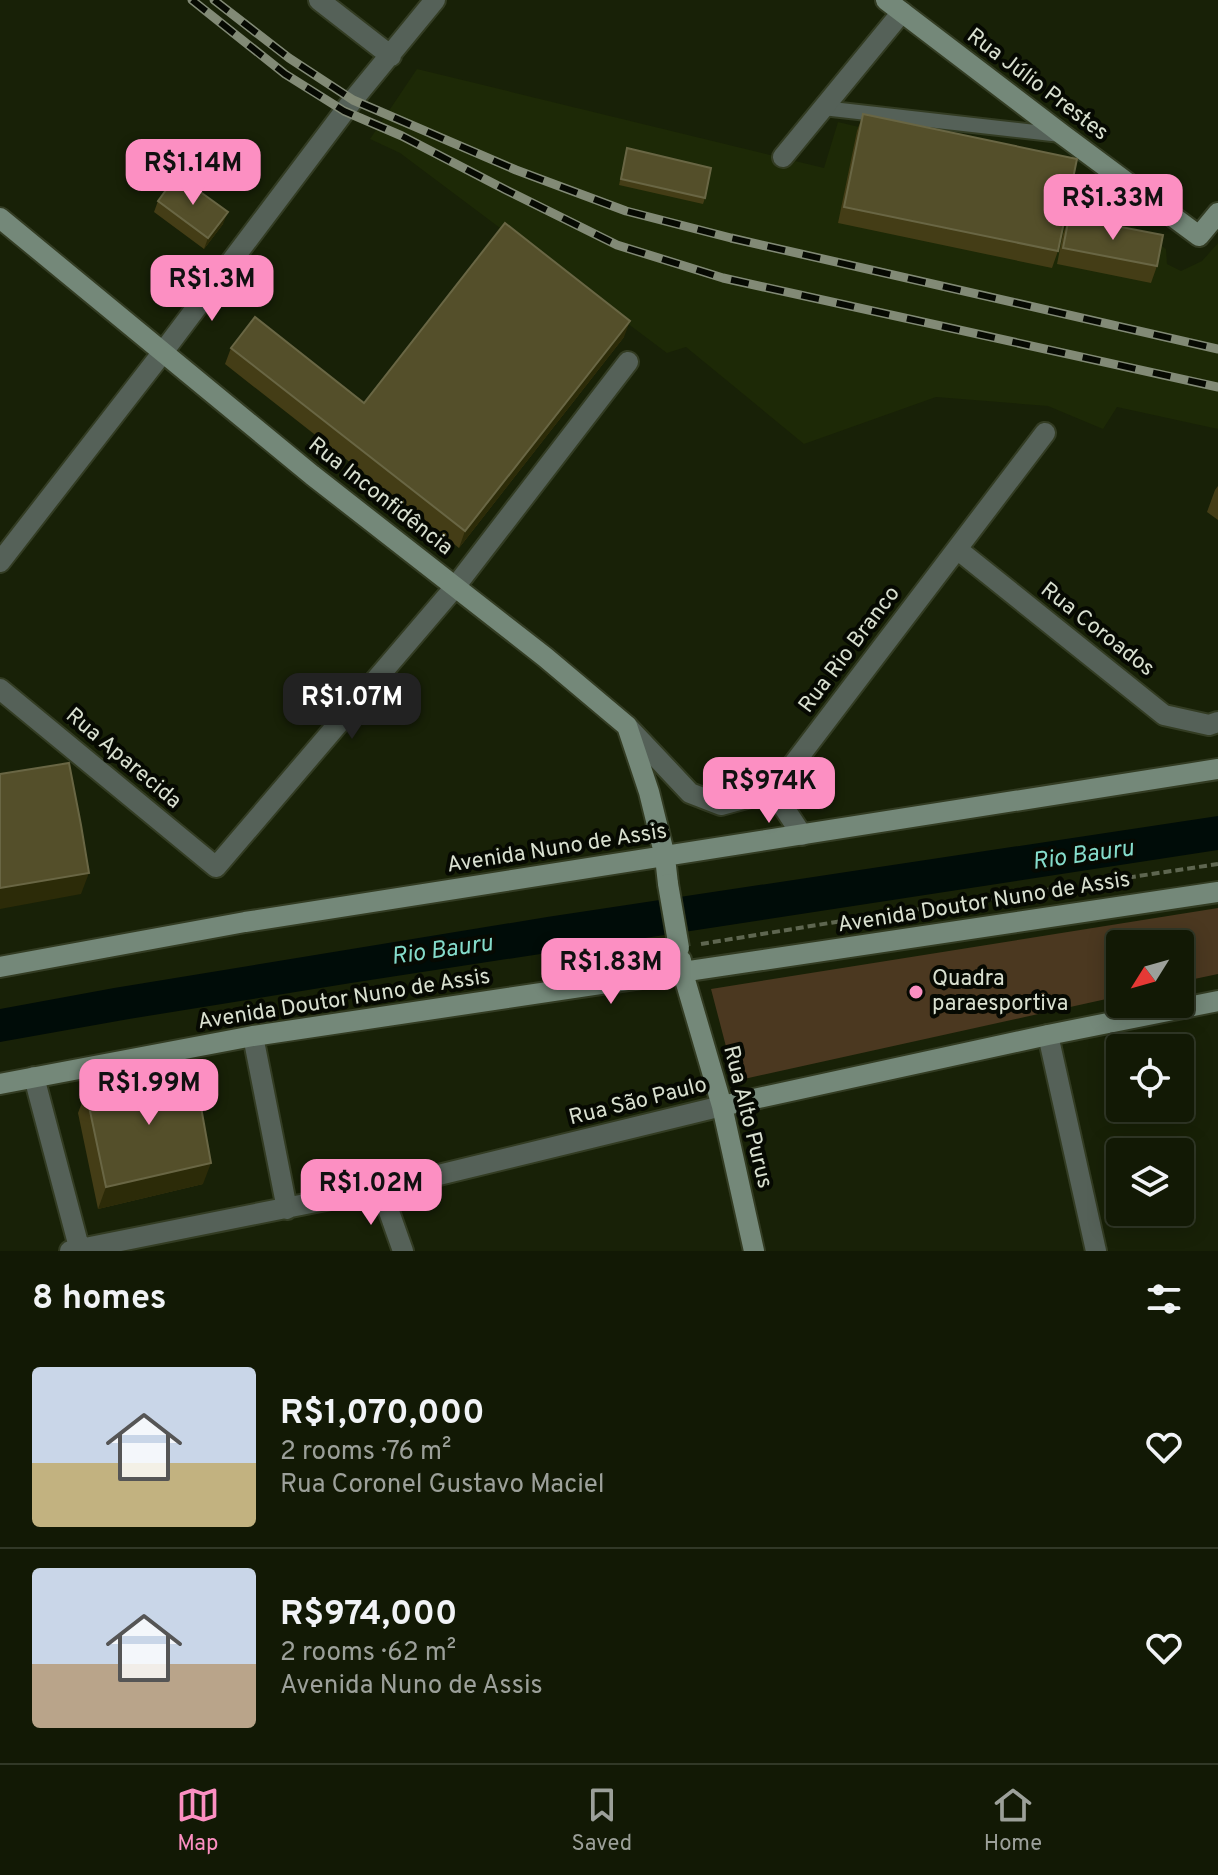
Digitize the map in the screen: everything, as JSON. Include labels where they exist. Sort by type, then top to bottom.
[{"type":"main road","name":"Rua Júlio Prestes","points":[[900,4],[1063,135],[1199,236],[1218,213]]},
{"type":"main road","name":"Rua Inconfidência","points":[[0,218],[312,475],[545,657],[627,726]]},
{"type":"main road","points":[[627,726],[649,792],[665,857]]},
{"type":"main road","points":[[1149,779],[1218,757]]},
{"type":"main road","name":"Avenida Nuno de Assis","points":[[0,967],[245,922],[1218,769]]},
{"type":"main road","name":"Rua Alto Purus","points":[[665,857],[683,973],[722,1106],[754,1251]]},
{"type":"main road","name":"Avenida Doutor Nuno de Assis","points":[[0,1084],[253,1036],[1218,892]]},
{"type":"main road","name":"Rua São Paulo","points":[[722,1106],[1218,1001]]},
{"type":"street","points":[[319,0],[391,56]]},
{"type":"street","points":[[0,562],[344,111],[435,0]]},
{"type":"street","points":[[783,157],[900,4]]},
{"type":"street","points":[[455,587],[628,362]]},
{"type":"street","name":"Rua Rio Branco","points":[[773,791],[1045,433]]},
{"type":"street","name":"Rua Coroados","points":[[957,549],[1164,715],[1209,725],[1218,722]]},
{"type":"street","name":"Rua Aparecida","points":[[0,689],[216,867],[455,587]]},
{"type":"street","points":[[627,726],[690,793],[721,805],[773,791],[802,835]]},
{"type":"street","points":[[1048,1035],[1096,1251]]},
{"type":"street","points":[[253,1036],[287,1209]]},
{"type":"street","points":[[34,1077],[76,1250]]},
{"type":"street","name":"Rua São Paulo","points":[[76,1250],[381,1189],[722,1106]]},
{"type":"street","points":[[381,1189],[403,1251]]},
{"type":"lane","points":[[823,108],[1063,135]]},
{"type":"shaded area","points":[[417,69],[824,168],[838,122],[1061,175],[1166,249],[1167,264],[1181,271],[1202,261],[1218,243],[1218,429],[1117,407],[1103,429],[1048,406],[936,397],[804,444],[686,347],[667,353],[400,153],[370,139]]},
{"type":"shaded area","name":"Quadra paraesportiva","points":[[1218,908],[1218,974],[1194,979],[1194,930],[1106,930],[1106,999],[735,1081],[711,989]]},
{"type":"water","name":"Rio Bauru","points":[[1218,816],[1218,850],[351,983],[0,1042],[0,1009],[547,917]]},
{"type":"building","points":[[863,114],[1077,159],[1058,251],[844,207]]},
{"type":"building","points":[[627,148],[711,168],[705,198],[621,179]]},
{"type":"building","points":[[177,175],[228,212],[208,238],[158,201]]},
{"type":"building","points":[[1069,217],[1163,235],[1157,266],[1063,248]]},
{"type":"building","points":[[505,223],[630,321],[465,531],[231,348],[255,317],[364,403]]},
{"type":"building","points":[[69,763],[89,873],[0,888],[0,774]]},
{"type":"building","points":[[194,1068],[211,1163],[106,1187],[86,1092]]},
{"type":"railway","points":[[192,0],[285,74],[344,111],[402,136],[617,245],[723,278],[1218,387]]},
{"type":"railway","points":[[214,0],[289,58],[353,100],[516,170],[626,211],[731,238],[1218,349]]},
{"type":"place","name":"Quadra paraesportiva","points":[[916,992]]}]
